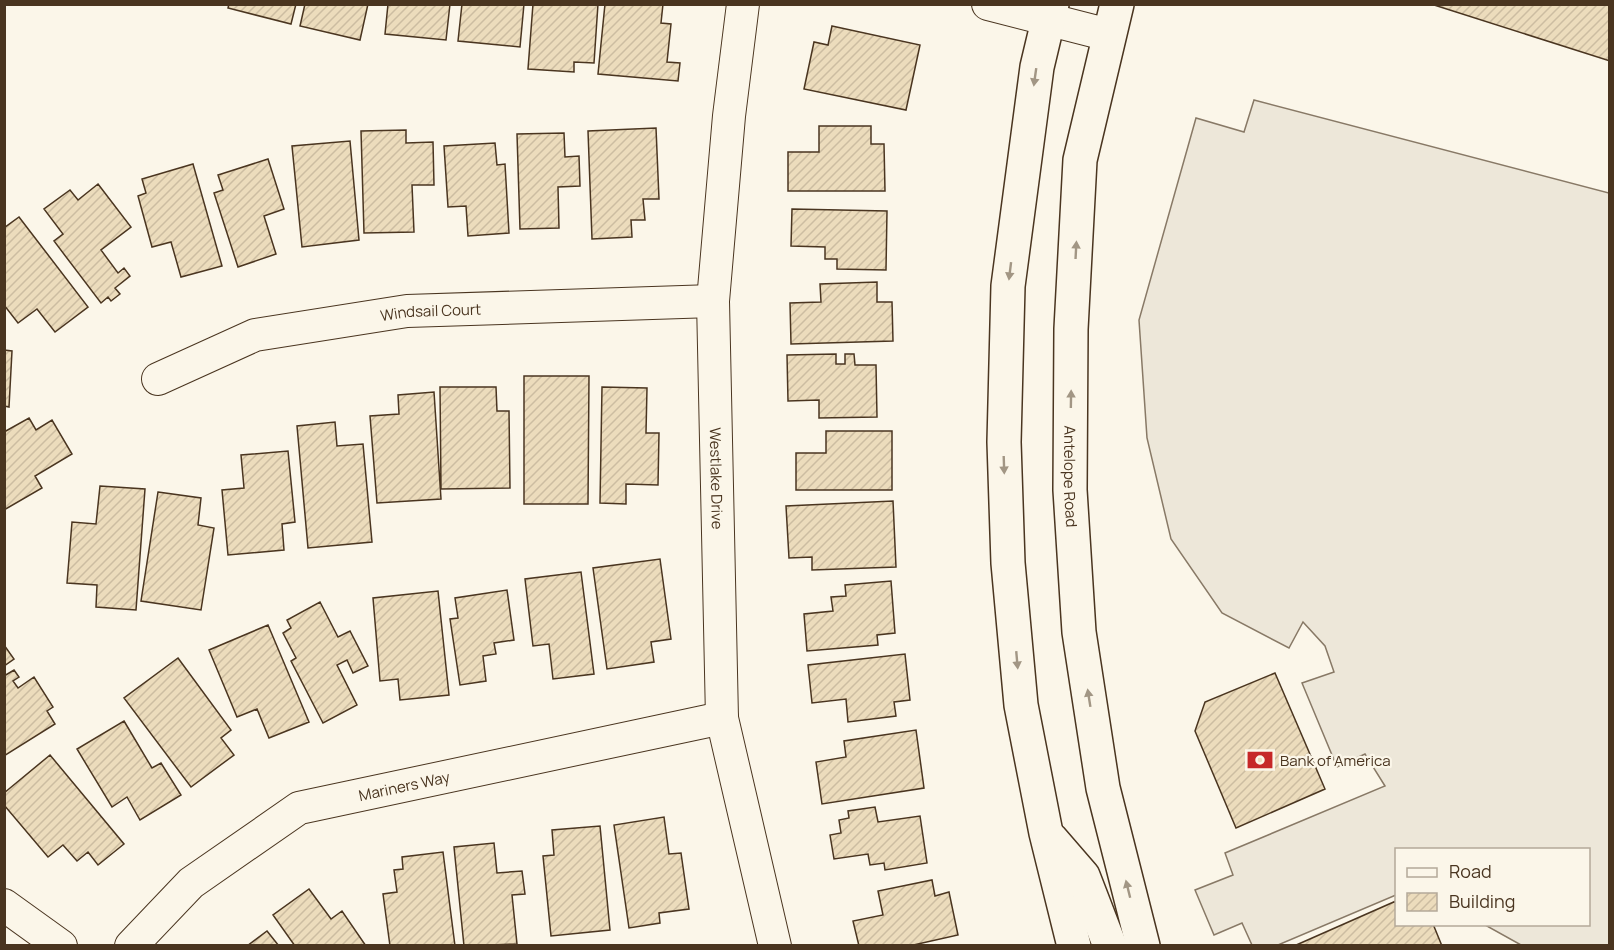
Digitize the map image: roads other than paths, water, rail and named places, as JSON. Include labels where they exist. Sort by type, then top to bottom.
[{"type":"main road","points":[[1050,12],[1037,67],[1008,286],[1004,442],[1008,563],[1021,705],[1046,833],[1074,945]]},
{"type":"main road","name":"Antelope Road","points":[[1113,20],[1080,160],[1071,329],[1070,490],[1079,632],[1104,788],[1143,945]]},
{"type":"main road","points":[[1046,833],[1083,876],[1110,945]]},
{"type":"street","name":"Westlake Drive","points":[[743,4],[729,116],[712,301],[722,718],[775,945]]},
{"type":"street","points":[[988,4],[1113,20]]},
{"type":"street","name":"Windsail Court","points":[[158,379],[255,335],[407,311],[712,301]]},
{"type":"street","name":"Mariners Way","points":[[131,945],[191,883],[299,808],[722,718]]},
{"type":"street","points":[[4,905],[61,945]]},
{"type":"place","name":"Bank of America","points":[[1260,760]]}]
